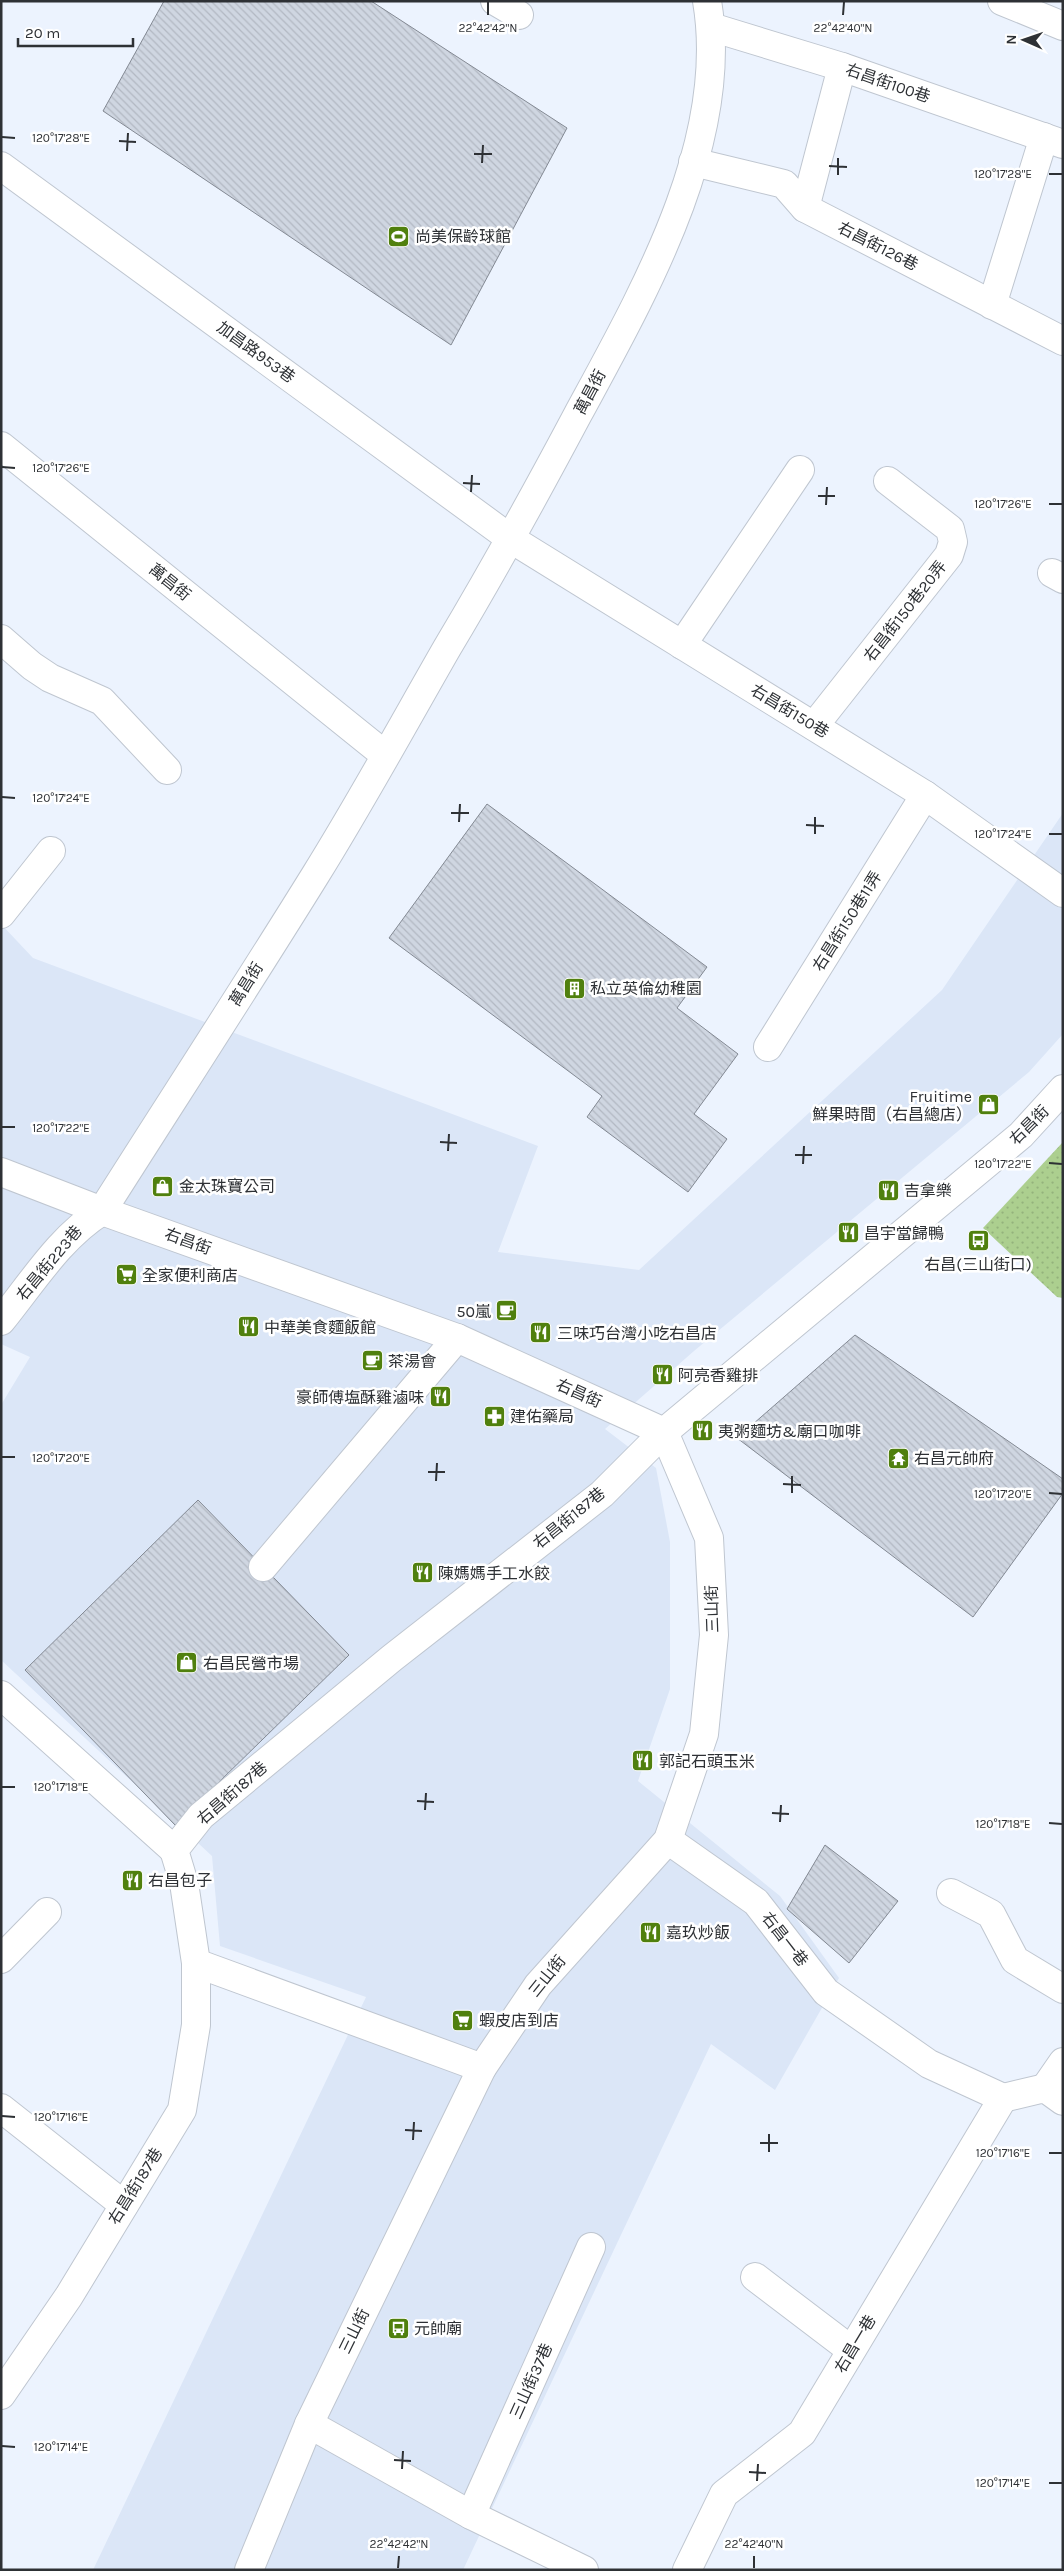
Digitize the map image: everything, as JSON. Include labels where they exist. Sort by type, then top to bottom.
[{"type":"street","points":[[495,1],[519,15]]},
{"type":"street","points":[[1002,1],[1063,26]]},
{"type":"street","name":"右昌街100巷","points":[[709,14],[842,67],[1054,141]]},
{"type":"street","name":"萬昌街","points":[[102,1211],[318,871],[511,539],[637,306],[666,240],[693,162],[707,102],[712,65],[709,14]]},
{"type":"street","points":[[804,208],[842,67]]},
{"type":"street","points":[[992,305],[1054,141]]},
{"type":"street","name":"右昌街126巷","points":[[693,162],[784,184],[804,208],[1063,341]]},
{"type":"street","name":"加昌路953巷","points":[[1,166],[511,539]]},
{"type":"street","name":"萬昌街","points":[[1,446],[386,755]]},
{"type":"street","points":[[682,645],[800,470]]},
{"type":"street","name":"右昌街150巷20弄","points":[[814,726],[949,555],[954,542],[950,529],[888,481]]},
{"type":"street","name":"右昌街150巷","points":[[511,539],[925,795],[1063,893]]},
{"type":"street","points":[[1,639],[32,666],[50,678],[102,701],[167,770]]},
{"type":"street","name":"右昌街150巷11弄","points":[[768,1047],[925,795]]},
{"type":"street","points":[[1,914],[51,851]]},
{"type":"street","name":"右昌街","points":[[1,1172],[102,1211],[457,1338],[664,1432],[1021,1135],[1063,1089]]},
{"type":"street","name":"右昌街223巷","points":[[1,1321],[68,1238],[83,1223],[102,1211]]},
{"type":"street","points":[[263,1567],[457,1338]]},
{"type":"street","name":"三山街","points":[[249,2570],[309,2424],[482,2068],[538,1985],[668,1840],[704,1734],[714,1635],[709,1538],[664,1432]]},
{"type":"street","name":"右昌街187巷","points":[[1,2395],[69,2296],[182,2110],[196,2025],[196,1963],[184,1883],[174,1850],[201,1816],[392,1658],[602,1494],[664,1432]]},
{"type":"street","points":[[1,1694],[174,1850]]},
{"type":"street","name":"右昌一巷","points":[[668,1840],[756,1902],[826,1992],[929,2064],[1003,2098],[802,2433],[724,2494],[687,2570]]},
{"type":"street","points":[[951,1893],[991,1914],[1015,1960],[1063,1989]]},
{"type":"street","points":[[3,1954],[48,1912]]},
{"type":"street","points":[[196,1963],[482,2068]]},
{"type":"street","points":[[1003,2098],[1054,2094],[1063,2062]]},
{"type":"street","points":[[1,2108],[124,2205]]},
{"type":"street","name":"三山街37巷","points":[[470,2515],[591,2247]]},
{"type":"street","points":[[755,2277],[851,2350]]},
{"type":"street","points":[[309,2424],[470,2515],[584,2570]]},
{"type":"shaded area","points":[[1063,813],[1063,1034],[1029,1072],[694,1351],[605,1429],[656,1468],[670,1542],[670,1689],[638,1781],[780,1896],[839,1978],[775,2090],[711,2044],[463,2570],[93,2570],[366,1997],[220,1946],[212,1856],[1,1660],[1,1405],[30,1357],[1,1344],[1,924],[33,958],[538,1146],[498,1252],[639,1270],[942,990]]},
{"type":"green space","points":[[1063,1142],[1063,1298],[1057,1297],[983,1228]]},
{"type":"building","name":"尚美保齡球館","points":[[164,1],[371,1],[567,128],[451,345],[103,111]]},
{"type":"building","name":"私立英倫幼稚園","points":[[487,804],[707,967],[677,1008],[738,1054],[694,1114],[727,1139],[688,1192],[587,1117],[602,1096],[389,938]]},
{"type":"building","name":"右昌元帥府","points":[[855,1335],[1063,1479],[1063,1493],[973,1617],[737,1438]]},
{"type":"building","name":"右昌民營市場","points":[[198,1500],[349,1655],[175,1825],[25,1670]]},
{"type":"building","points":[[825,1845],[898,1901],[849,1963],[787,1909]]},
{"type":"place","name":"尚美保齡球館","points":[[399,236]]},
{"type":"place","name":"私立英倫幼稚園","points":[[574,988]]},
{"type":"place","name":"Fruitime 鮮果時間（右昌總店）","points":[[988,1105]]},
{"type":"place","name":"金太珠寶公司","points":[[163,1186]]},
{"type":"place","name":"吉拿樂","points":[[888,1190]]},
{"type":"place","name":"昌宇當歸鴨","points":[[848,1233]]},
{"type":"place","name":"右昌(三山街口)","points":[[978,1240]]},
{"type":"place","name":"全家便利商店","points":[[126,1275]]},
{"type":"place","name":"50嵐","points":[[507,1311]]},
{"type":"place","name":"中華美食麵飯館","points":[[248,1327]]},
{"type":"place","name":"三味巧台灣小吃右昌店","points":[[541,1333]]},
{"type":"place","name":"茶湯會","points":[[372,1361]]},
{"type":"place","name":"阿亮香雞排","points":[[662,1375]]},
{"type":"place","name":"豪師傅塩酥雞滷味","points":[[440,1397]]},
{"type":"place","name":"建佑藥局","points":[[494,1416]]},
{"type":"place","name":"夷粥麵坊&廟口咖啡","points":[[702,1431]]},
{"type":"place","name":"右昌元帥府","points":[[898,1458]]},
{"type":"place","name":"陳媽媽手工水餃","points":[[422,1573]]},
{"type":"place","name":"右昌民營市場","points":[[187,1663]]},
{"type":"place","name":"郭記石頭玉米","points":[[643,1761]]},
{"type":"place","name":"右昌包子","points":[[132,1880]]},
{"type":"place","name":"嘉玖炒飯","points":[[650,1932]]},
{"type":"place","name":"蝦皮店到店","points":[[463,2020]]},
{"type":"place","name":"元帥廟","points":[[398,2328]]}]
